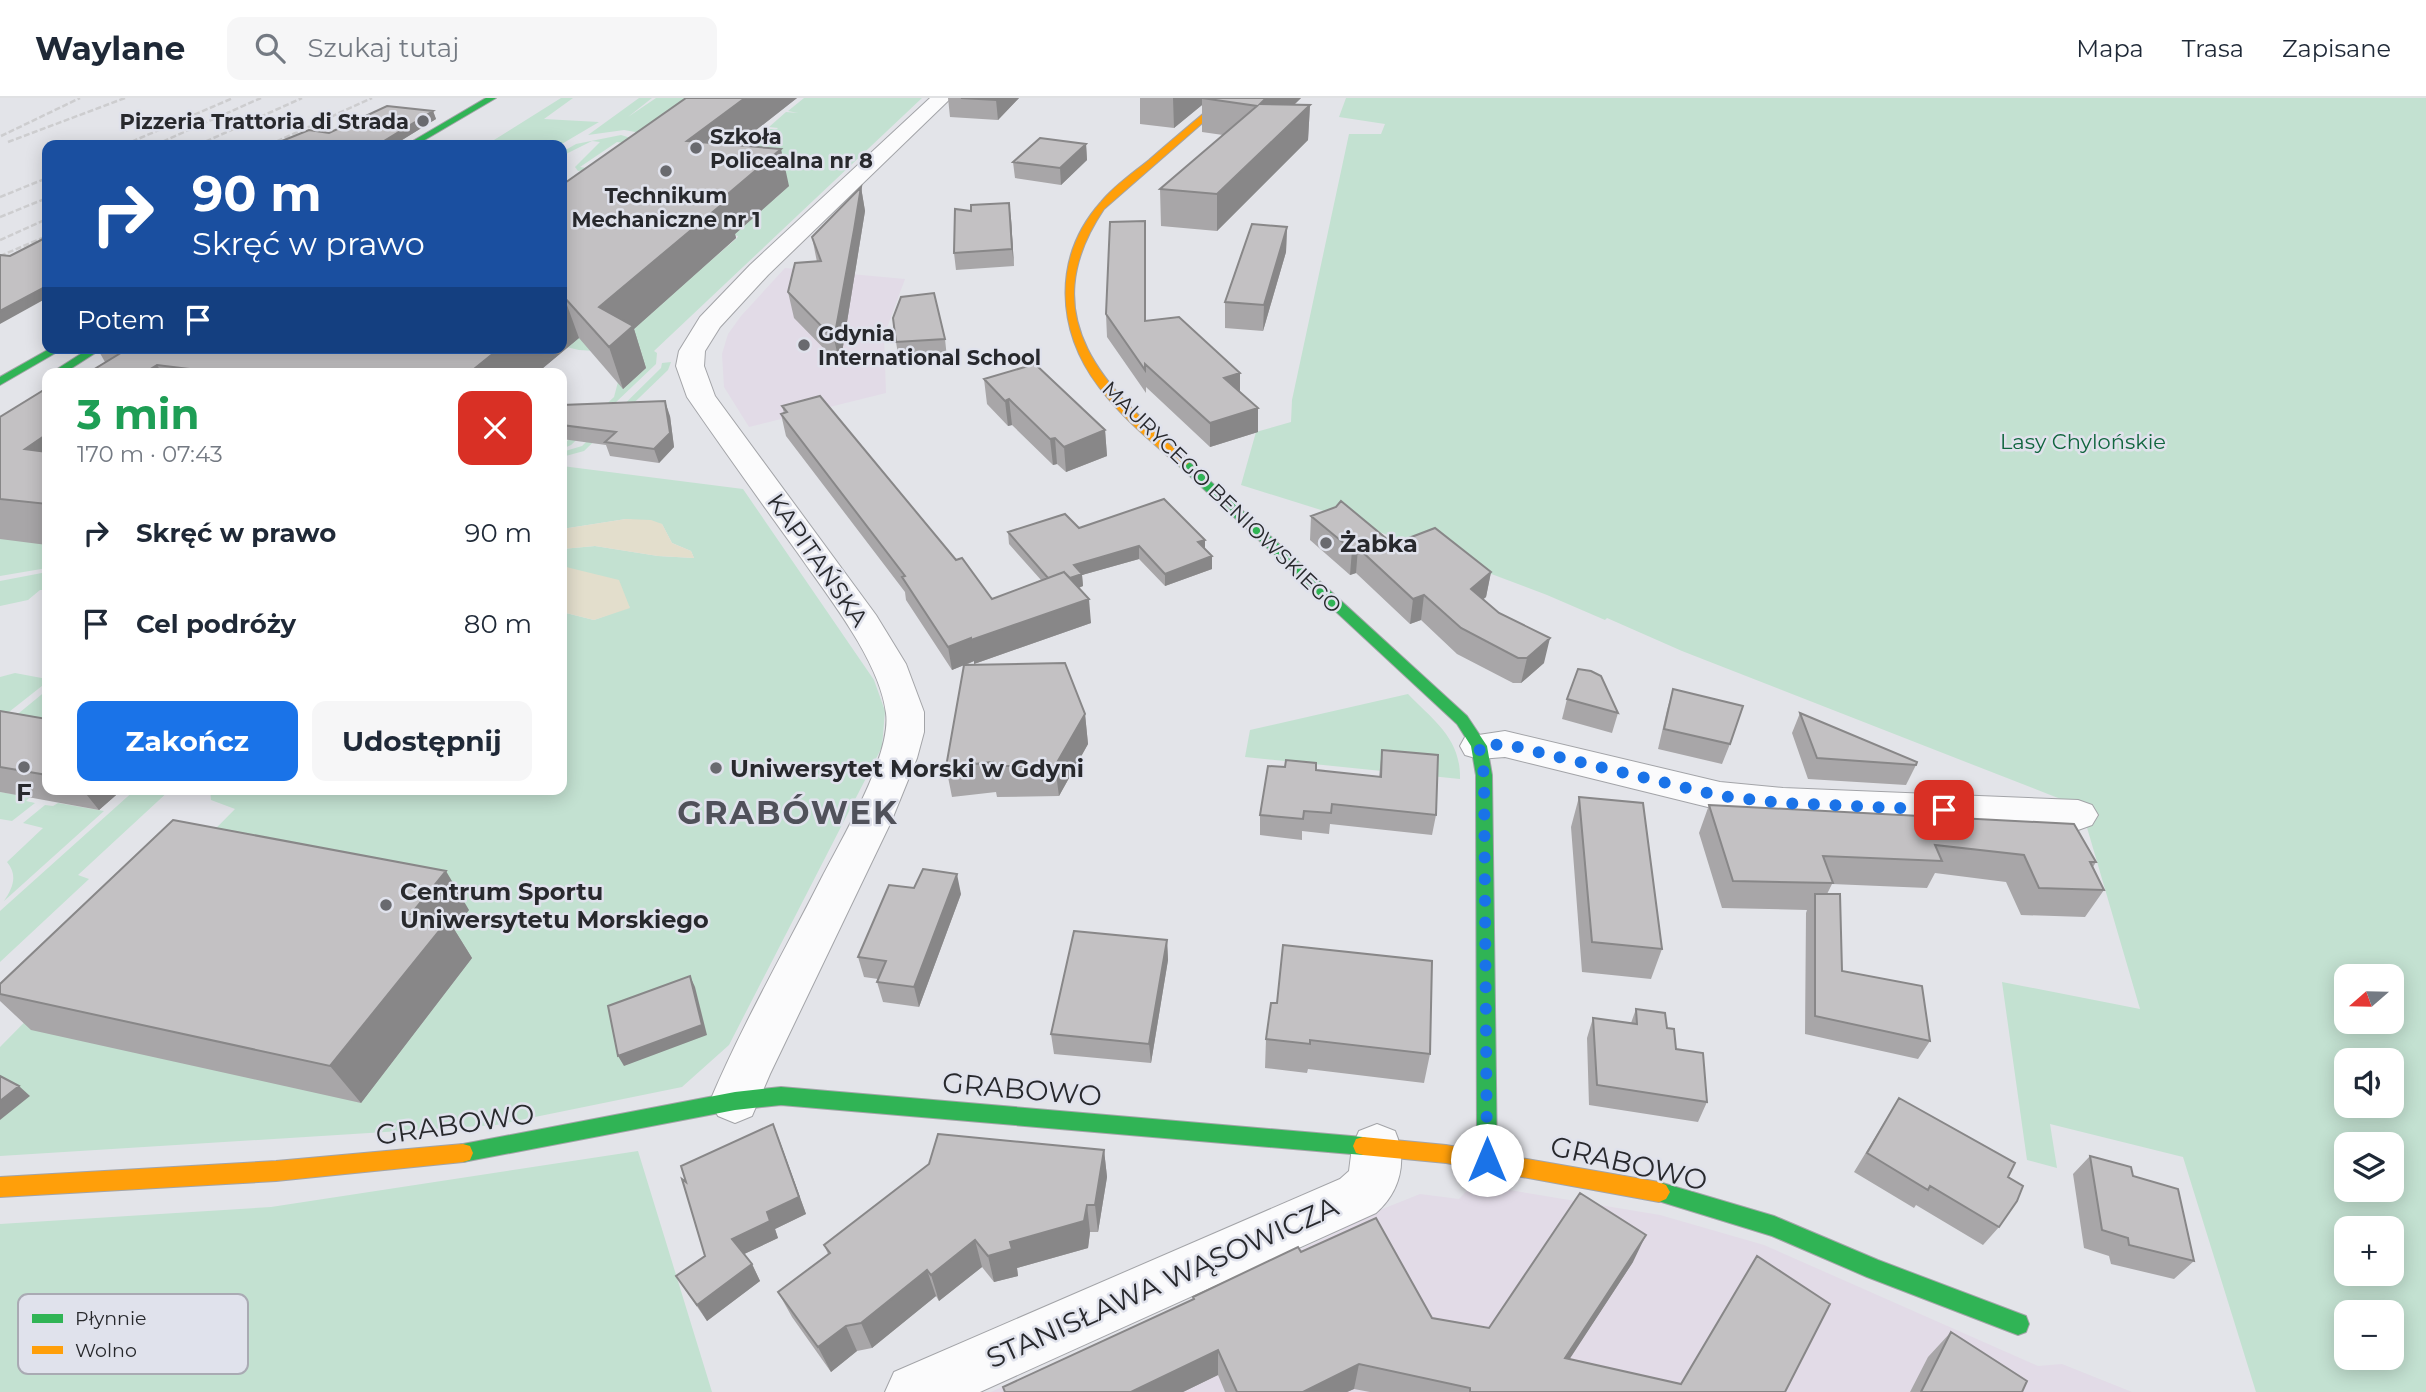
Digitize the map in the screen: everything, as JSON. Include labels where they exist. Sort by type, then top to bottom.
[{"type":"street","points":[[419,140],[492,98]]},
{"type":"street","name":"KAPITAŃSKA","points":[[735,1101],[746,1073],[877,809],[898,758],[905,732],[905,712],[888,664],[859,615],[701,397],[691,366],[692,351],[709,323],[759,270],[941,98]]},
{"type":"street","name":"MAURYCEGO BENIOWSKIEGO","points":[[1227,98],[1103,204],[1087,221],[1067,276],[1073,329],[1102,386],[1128,414],[1462,720],[1479,746],[1484,775],[1487,1160]]},
{"type":"street","points":[[448,140],[508,105]]},
{"type":"street","points":[[0,382],[49,354]]},
{"type":"street","points":[[64,368],[88,354]]},
{"type":"street","points":[[1479,746],[1505,744],[1720,796],[1783,803],[2078,815]]},
{"type":"street","name":"GRABOWO","points":[[0,1186],[276,1171],[463,1153],[637,1122],[735,1101],[781,1096],[838,1099],[1377,1147],[1487,1160],[1647,1189],[1774,1226],[1875,1269],[2018,1324]]},
{"type":"street","name":"STANISŁAWA WĄSOWICZA","points":[[914,1392],[1358,1196],[1373,1183],[1377,1147]]},
{"type":"shaded area","name":"Gdynia International School","points":[[785,268],[905,279],[884,336],[886,393],[749,427],[724,387],[722,354],[728,334],[741,316]]},
{"type":"shaded area","points":[[1473,1184],[1660,1215],[1764,1245],[2038,1366],[2062,1364],[2132,1392],[991,1392],[1340,1231],[1360,1218],[1420,1194],[1459,1199]]},
{"type":"green space","points":[[561,98],[573,98],[544,119],[599,122],[567,141],[494,140]]},
{"type":"green space","points":[[639,98],[652,98],[628,117],[656,98],[732,98],[641,133],[624,130],[588,135]]},
{"type":"green space","points":[[804,98],[922,98],[654,351],[657,353],[656,364],[567,447],[567,441],[614,397],[618,382],[610,352],[567,347],[567,331],[630,330],[737,238],[738,236],[716,230],[776,198],[788,186],[709,169],[739,145],[759,144],[760,142],[751,141],[766,129],[777,129],[769,127],[786,112],[798,113],[788,111]]},
{"type":"green space","name":"Lasy Chylońskie","points":[[1346,98],[2426,98],[2426,1392],[2256,1392],[2183,1157],[2050,1124],[2057,1168],[2027,1160],[2002,982],[2140,1009],[2081,807],[1682,651],[1547,595],[1321,510],[1241,485],[1256,432],[1291,422],[1292,400],[1349,134],[1381,134],[1385,124],[1339,117]]},
{"type":"green space","points":[[621,135],[634,139],[631,144],[617,142],[580,167],[593,169],[578,171],[575,167],[600,142],[592,141],[567,154],[567,149],[576,144]]},
{"type":"green space","points":[[671,362],[668,370],[584,451],[567,456],[567,450],[582,446],[661,368],[662,363]]},
{"type":"green space","name":"Uniwersytet Morski w Gdyni","points":[[567,467],[743,489],[874,680],[885,711],[882,747],[729,1045],[682,1087],[496,1125],[0,1156],[0,1047],[235,809],[211,800],[211,795],[567,795],[567,613],[594,620],[630,607],[567,568],[567,549],[595,546],[658,556],[694,558],[691,551],[672,543],[662,524],[626,519],[567,528]]},
{"type":"green space","points":[[0,530],[42,543],[42,569],[0,576]]},
{"type":"green space","points":[[42,573],[42,590],[28,600],[0,606],[0,581]]},
{"type":"green space","points":[[15,673],[42,678],[42,686],[0,719],[0,677]]},
{"type":"green space","points":[[42,694],[42,734],[2,727]]},
{"type":"green space","points":[[1408,694],[1451,741],[1456,752],[1460,779],[1245,757],[1250,730]]},
{"type":"green space","points":[[0,792],[30,797],[26,801],[35,803],[12,821],[0,819]]},
{"type":"green space","points":[[129,795],[165,795],[78,875],[89,879],[0,962],[0,911]]},
{"type":"green space","points":[[58,803],[104,811],[4,901],[13,881],[7,862],[43,828],[23,823],[45,805],[53,806]]},
{"type":"green space","points":[[638,1151],[712,1392],[0,1392],[0,1224],[271,1207]]},
{"type":"sand","points":[[626,519],[651,520],[662,524],[672,543],[691,551],[694,558],[658,556],[595,546],[567,549],[567,528]]},
{"type":"sand","points":[[567,567],[619,580],[630,608],[594,620],[567,613]]},
{"type":"building","points":[[686,98],[745,98],[687,141],[781,149],[722,199],[727,200],[599,307],[633,326],[609,347],[567,300],[567,181]]},
{"type":"building","points":[[961,98],[998,98],[996,100]]},
{"type":"building","points":[[1202,98],[1266,98],[1260,104],[1310,105],[1217,194],[1160,189],[1257,106]]},
{"type":"building","points":[[387,106],[433,111],[386,140],[284,140],[309,130],[329,133]]},
{"type":"building","points":[[1040,138],[1086,144],[1060,168],[1013,162]]},
{"type":"building","points":[[861,187],[834,339],[788,292],[795,263],[821,261],[812,237]]},
{"type":"building","points":[[1009,203],[1012,249],[954,253],[955,209],[971,211],[971,205]]},
{"type":"building","points":[[1145,221],[1145,321],[1179,317],[1240,373],[1224,378],[1258,408],[1210,423],[1145,364],[1145,370],[1106,314],[1110,222]]},
{"type":"building","points":[[1252,224],[1287,227],[1264,305],[1225,302]]},
{"type":"building","points":[[42,240],[42,289],[0,311],[0,255],[10,256]]},
{"type":"building","points":[[934,293],[945,339],[896,342],[893,318],[901,297]]},
{"type":"building","points":[[119,354],[493,354],[475,368],[181,368],[157,365],[152,368],[96,368]]},
{"type":"building","points":[[1035,364],[1105,430],[1064,447],[1055,438],[1050,439],[1009,399],[1005,401],[984,379]]},
{"type":"building","points":[[42,391],[42,437],[25,449],[42,451],[42,503],[0,499],[0,417]]},
{"type":"building","points":[[820,396],[956,560],[962,558],[992,599],[1064,572],[1089,599],[948,647],[902,577],[905,576],[781,414],[787,412],[782,406]]},
{"type":"building","points":[[665,401],[670,433],[654,449],[605,442],[616,432],[567,426],[567,405]]},
{"type":"building","points":[[1164,499],[1205,540],[1198,542],[1212,556],[1165,574],[1139,546],[1074,565],[1082,574],[1070,578],[1064,572],[1048,578],[1008,532],[1065,514],[1079,528]]},
{"type":"building","points":[[1341,501],[1393,544],[1435,528],[1491,572],[1471,589],[1499,613],[1550,638],[1527,658],[1518,658],[1461,628],[1424,595],[1413,599],[1358,548],[1352,550],[1311,516],[1336,507]]},
{"type":"building","points":[[1065,663],[1085,714],[1055,766],[992,766],[993,762],[946,767],[964,665]]},
{"type":"building","points":[[1578,669],[1601,676],[1618,713],[1567,699]]},
{"type":"building","points":[[1673,689],[1743,706],[1730,744],[1664,729]]},
{"type":"building","points":[[0,711],[42,718],[42,774],[0,767]]},
{"type":"building","points":[[1800,713],[1917,762],[1916,765],[1817,758]]},
{"type":"building","points":[[1382,750],[1438,755],[1436,815],[1332,804],[1331,813],[1304,811],[1303,819],[1260,815],[1268,766],[1285,767],[1286,760],[1316,763],[1316,770],[1381,777]]},
{"type":"building","points":[[1579,797],[1643,803],[1662,949],[1592,942]]},
{"type":"building","points":[[1709,805],[2074,824],[2096,862],[2090,862],[2104,890],[2039,888],[2024,855],[1935,845],[1942,861],[1823,856],[1833,883],[1733,881]]},
{"type":"building","points":[[173,820],[446,871],[411,914],[448,920],[330,1066],[0,994],[0,984]]},
{"type":"building","points":[[923,869],[957,874],[914,987],[877,982],[886,961],[858,957],[889,885],[914,888]]},
{"type":"building","points":[[1815,894],[1840,894],[1842,971],[1922,986],[1930,1041],[1815,1016]]},
{"type":"building","points":[[1074,931],[1167,940],[1149,1044],[1051,1034]]},
{"type":"building","points":[[1283,945],[1432,961],[1430,1054],[1310,1040],[1310,1044],[1266,1039],[1271,1003],[1277,1003]]},
{"type":"building","points":[[690,976],[702,1025],[618,1056],[608,1006]]},
{"type":"building","points":[[1636,1009],[1665,1013],[1667,1028],[1674,1029],[1676,1049],[1703,1053],[1707,1102],[1597,1085],[1593,1018],[1637,1024]]},
{"type":"building","points":[[0,1076],[19,1086],[0,1101]]},
{"type":"building","points":[[1899,1098],[2015,1163],[2008,1177],[2023,1186],[2017,1201],[1999,1227],[1930,1186],[1928,1190],[1867,1153]]},
{"type":"building","points":[[773,1124],[799,1197],[767,1212],[770,1221],[732,1239],[752,1264],[697,1305],[676,1276],[705,1256],[682,1179],[686,1182],[681,1166]]},
{"type":"building","points":[[938,1134],[1104,1150],[1095,1205],[1087,1205],[1084,1221],[1010,1242],[1012,1249],[988,1256],[975,1240],[931,1275],[927,1270],[861,1323],[846,1326],[818,1347],[778,1292],[830,1253],[824,1245],[929,1164]]},
{"type":"building","points":[[2090,1156],[2131,1167],[2133,1176],[2178,1189],[2194,1261],[2129,1245],[2128,1238],[2102,1230]]},
{"type":"building","points":[[1580,1193],[1646,1235],[1565,1358],[1681,1384],[1757,1256],[1830,1304],[1785,1392],[1470,1392],[1470,1388],[1359,1364],[1303,1392],[1237,1392],[1218,1350],[1131,1392],[1005,1392],[1003,1387],[1194,1299],[1193,1297],[1298,1247],[1301,1252],[1376,1218],[1432,1318],[1489,1328]]},
{"type":"building","points":[[1951,1332],[2027,1381],[2022,1392],[1921,1392]]},
{"type":"railway","points":[[1,136],[80,98]]},
{"type":"railway","points":[[8,142],[125,98]]},
{"type":"railway","points":[[136,140],[233,98]]},
{"type":"railway","points":[[166,140],[261,98]]},
{"type":"railway","points":[[209,140],[302,98]]},
{"type":"railway","points":[[280,140],[372,98]]},
{"type":"railway","points":[[0,197],[42,180]]},
{"type":"railway","points":[[0,217],[42,200]]},
{"type":"railway","points":[[0,240],[42,221]]},
{"type":"railway","points":[[0,256],[42,238]]},
{"type":"traffic: fast","points":[[419,140],[492,98]]},
{"type":"traffic: fast","points":[[0,382],[49,354]]},
{"type":"traffic: fast","points":[[64,368],[88,354]]},
{"type":"traffic: fast","points":[[1183,463],[1462,720],[1479,746],[1484,775],[1487,1160]]},
{"type":"traffic: fast","points":[[463,1153],[735,1101],[781,1096],[1363,1146]]},
{"type":"traffic: fast","points":[[1659,1192],[1774,1226],[1875,1269],[2018,1324]]},
{"type":"traffic: slow","points":[[1183,463],[1103,386],[1088,362],[1077,336],[1070,310],[1069,284],[1074,258],[1084,232],[1101,207],[1227,98]]},
{"type":"traffic: slow","points":[[1363,1146],[1446,1154],[1659,1192]]},
{"type":"traffic: slow","points":[[0,1187],[276,1171],[463,1153]]},
{"type":"place","name":"Pizzeria Trattoria di Strada","points":[[423,121]]},
{"type":"place","name":"Szkoła Policealna nr 8","points":[[696,148]]},
{"type":"place","name":"Technikum Mechaniczne nr 1","points":[[666,171]]},
{"type":"place","name":"Gdynia International School","points":[[804,345]]},
{"type":"place","name":"Żabka","points":[[1326,543]]},
{"type":"place","name":"F","points":[[24,767]]},
{"type":"place","name":"Uniwersytet Morski w Gdyni","points":[[716,768]]},
{"type":"place","name":"Centrum Sportu Uniwersytetu Morskiego","points":[[386,905]]},
{"type":"district","name":"GRABÓWEK","points":[[788,812]]},
{"type":"route","points":[[1487,1160],[1484,775],[1479,746],[1505,744],[1720,796],[1783,803],[1944,810]]}]
